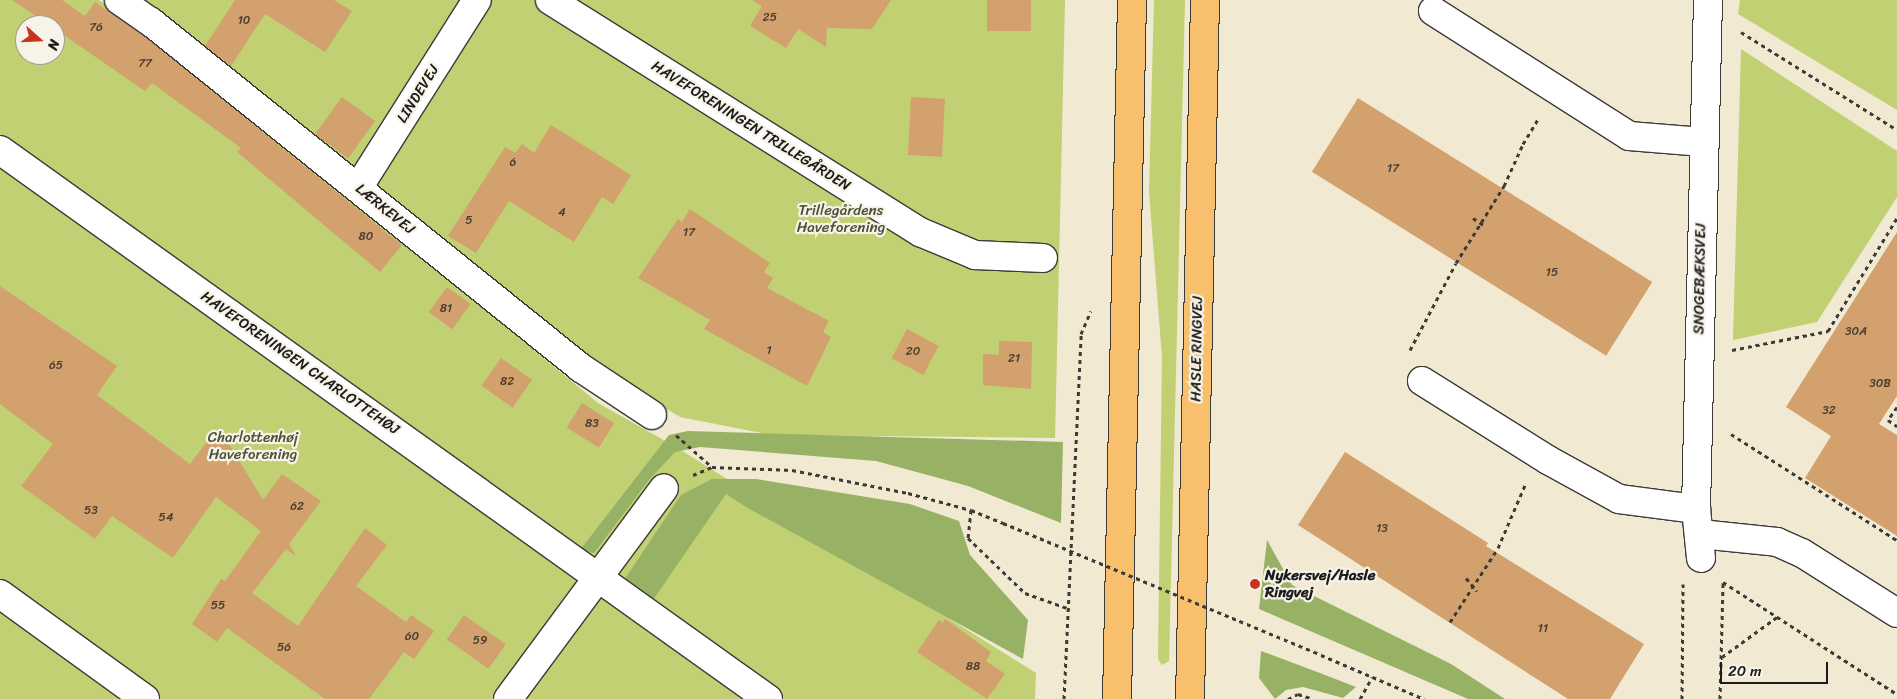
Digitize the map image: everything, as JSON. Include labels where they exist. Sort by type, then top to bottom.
[{"type":"main road","points":[[1117,699],[1132,0]]},
{"type":"main road","name":"HASLE RINGVEJ","points":[[1190,699],[1205,0]]},
{"type":"street","name":"LÆRKEVEJ","points":[[119,0],[152,22],[581,368],[652,415]]},
{"type":"street","name":"LINDEVEJ","points":[[358,188],[477,0]]},
{"type":"street","name":"HAVEFORENINGEN TRILLEGÅRDEN","points":[[550,0],[920,232],[976,255],[1043,258]]},
{"type":"street","name":"SNOGEBÆKSVEJ","points":[[1699,534],[1698,413],[1707,5]]},
{"type":"street","points":[[1433,11],[1555,91],[1629,136],[1703,142]]},
{"type":"street","name":"HAVEFORENINGEN CHARLOTTEHØJ","points":[[0,150],[599,576],[768,699]]},
{"type":"street","points":[[1422,381],[1540,455],[1619,499],[1699,534],[1777,542],[1802,553],[1897,613]]},
{"type":"street","points":[[508,699],[664,488]]},
{"type":"street","points":[[0,594],[145,699]]},
{"type":"path","points":[[1707,5],[1897,130]]},
{"type":"path","points":[[1422,381],[1410,349],[1504,186],[1523,144],[1555,91]]},
{"type":"path","points":[[1473,218],[1485,226]]},
{"type":"path","points":[[1699,357],[1828,331],[1897,218]]},
{"type":"path","points":[[1064,699],[1070,609],[1080,334],[1092,309]]},
{"type":"path","points":[[1897,407],[1888,420],[1897,426]]},
{"type":"path","points":[[1698,413],[1897,540]]},
{"type":"path","points":[[652,415],[712,467]]},
{"type":"path","points":[[1450,622],[1498,548],[1540,455]]},
{"type":"path","points":[[664,488],[712,467],[792,470],[908,493],[970,510],[1424,699]]},
{"type":"path","points":[[970,510],[968,538],[1024,593],[1070,609]]},
{"type":"path","points":[[1699,534],[1723,582],[1720,699]]},
{"type":"path","points":[[1682,699],[1682,585],[1699,534]]},
{"type":"path","points":[[1466,578],[1474,584],[1477,591]]},
{"type":"path","points":[[1723,582],[1897,694]]},
{"type":"path","points":[[1722,658],[1777,617]]},
{"type":"path","points":[[1360,699],[1372,676]]},
{"type":"path","points":[[1288,699],[1298,694],[1313,699]]},
{"type":"green space","name":"Charlottenhøj Haveforening","points":[[0,0],[99,0],[159,40],[598,403],[676,447],[1036,673],[1035,699],[0,699]]},
{"type":"green space","name":"Trillegårdens Haveforening","points":[[135,0],[1065,0],[1055,438],[772,435],[680,417],[575,354]]},
{"type":"green space","points":[[1154,0],[1185,0],[1169,661],[1162,665],[1158,659],[1162,357],[1149,192]]},
{"type":"green space","points":[[1740,0],[1897,0],[1897,110],[1738,14]]},
{"type":"green space","points":[[1741,49],[1897,151],[1897,197],[1817,322],[1733,340]]},
{"type":"green space","points":[[688,431],[1063,442],[1061,523],[968,486],[876,461],[700,447],[675,452],[649,480],[594,553],[580,550],[669,435]]},
{"type":"green space","points":[[712,479],[756,479],[910,504],[959,521],[970,555],[1028,620],[1023,659],[746,507],[726,494],[651,603],[624,580],[681,495]]},
{"type":"green space","points":[[1267,540],[1292,585],[1451,664],[1505,699],[1468,699],[1259,609]]},
{"type":"green space","points":[[1261,651],[1356,687],[1343,698],[1303,687],[1286,690],[1275,699],[1259,678]]},
{"type":"building","points":[[12,0],[62,0],[85,16],[95,2],[143,35],[402,245],[380,272],[237,152],[241,148],[152,83],[145,91],[65,36],[65,15],[34,15]]},
{"type":"building","points":[[235,0],[334,0],[352,11],[325,52],[265,14],[231,66],[205,46]]},
{"type":"building","points":[[752,0],[891,0],[872,29],[827,28],[826,47],[798,29],[786,48],[750,26],[762,6]]},
{"type":"building","points":[[987,0],[1031,0],[1031,31],[987,31]]},
{"type":"building","points":[[342,97],[375,121],[348,158],[315,134]]},
{"type":"building","points":[[911,97],[945,99],[942,157],[908,155]]},
{"type":"building","points":[[1358,98],[1652,282],[1606,356],[1312,172]]},
{"type":"building","points":[[551,125],[631,175],[613,204],[602,197],[574,242],[509,201],[476,253],[448,236],[505,147],[515,153],[522,144],[534,153]]},
{"type":"building","points":[[690,209],[770,263],[764,272],[773,278],[767,288],[829,321],[823,332],[831,337],[807,386],[704,329],[710,320],[638,278],[678,219],[682,222]]},
{"type":"building","points":[[1897,232],[1897,396],[1879,424],[1897,435],[1897,536],[1805,478],[1831,436],[1786,407]]},
{"type":"building","points":[[0,286],[117,366],[97,395],[190,464],[205,444],[223,434],[263,500],[282,474],[321,501],[289,544],[296,556],[286,549],[252,593],[298,626],[365,528],[387,545],[356,586],[406,622],[411,615],[434,631],[414,659],[404,652],[369,699],[325,699],[227,628],[217,642],[192,624],[221,579],[225,581],[261,531],[216,497],[173,558],[112,516],[95,539],[21,486],[53,444],[0,404]]},
{"type":"building","points":[[447,287],[470,304],[452,329],[429,312]]},
{"type":"building","points":[[907,329],[939,346],[923,375],[892,358]]},
{"type":"building","points":[[999,341],[1032,342],[1031,389],[983,385],[983,354],[999,355]]},
{"type":"building","points":[[501,358],[532,380],[513,408],[481,386]]},
{"type":"building","points":[[582,403],[614,423],[599,448],[567,428]]},
{"type":"building","points":[[1345,452],[1488,543],[1486,546],[1644,644],[1610,699],[1568,699],[1298,525]]},
{"type":"building","points":[[464,615],[506,644],[489,669],[447,640]]},
{"type":"building","points":[[945,619],[991,652],[986,661],[1005,674],[987,699],[917,652],[939,620],[943,623]]},
{"type":"place","name":"Nykersvej/Hasle Ringvej","points":[[1255,584]]}]
